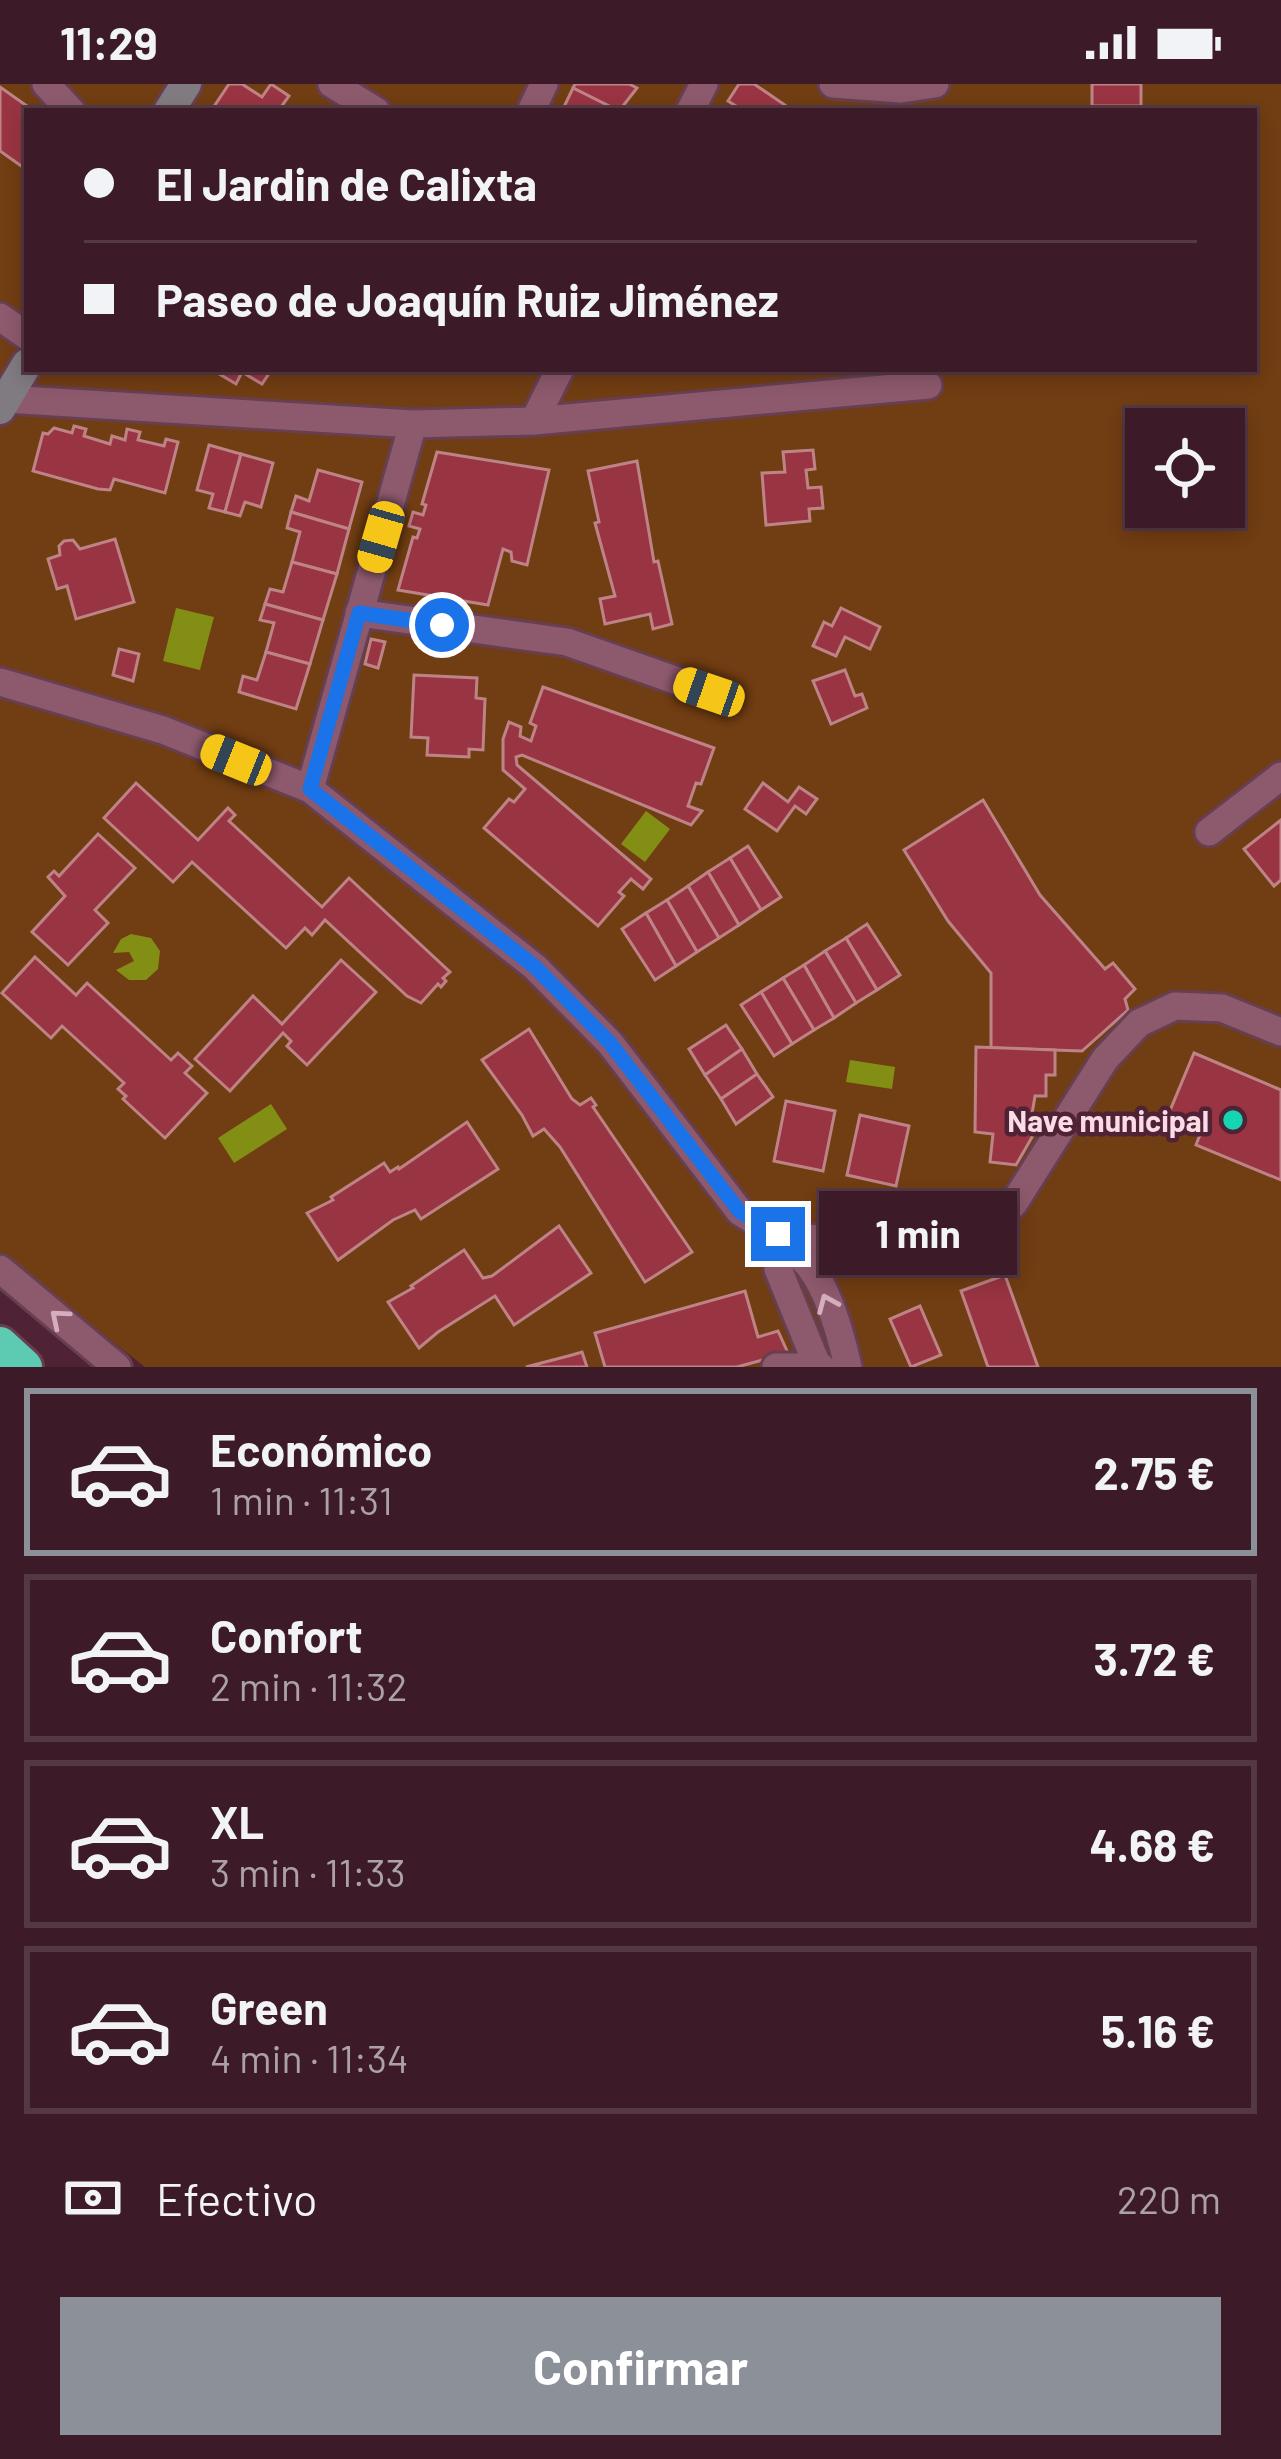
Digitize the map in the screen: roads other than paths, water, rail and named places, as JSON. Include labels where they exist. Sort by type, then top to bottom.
[{"type":"highway","points":[[0,1345],[24,1367]]},
{"type":"main road","points":[[3,404],[24,369]]},
{"type":"street","points":[[46,84],[68,108]]},
{"type":"street","points":[[332,84],[371,108]]},
{"type":"street","points":[[833,84],[901,89],[935,84]]},
{"type":"street","points":[[534,422],[559,372]]},
{"type":"street","points":[[3,404],[413,424],[534,422],[928,385]]},
{"type":"street","points":[[310,789],[413,424]]},
{"type":"street","points":[[359,613],[567,643],[709,692]]},
{"type":"street","points":[[0,682],[163,730],[310,789],[535,967],[610,1043],[740,1212],[806,1261],[841,1337],[848,1367]]},
{"type":"street","points":[[1208,832],[1281,776]]},
{"type":"street","points":[[782,1243],[958,1248],[988,1232],[1014,1203],[1106,1059],[1139,1024],[1175,1006],[1222,1008],[1281,1032]]},
{"type":"street","points":[[776,1367],[819,1367],[778,1269],[782,1243]]},
{"type":"street","points":[[0,1269],[118,1367]]},
{"type":"place","name":"Nave municipal","points":[[1233,1120]]}]
